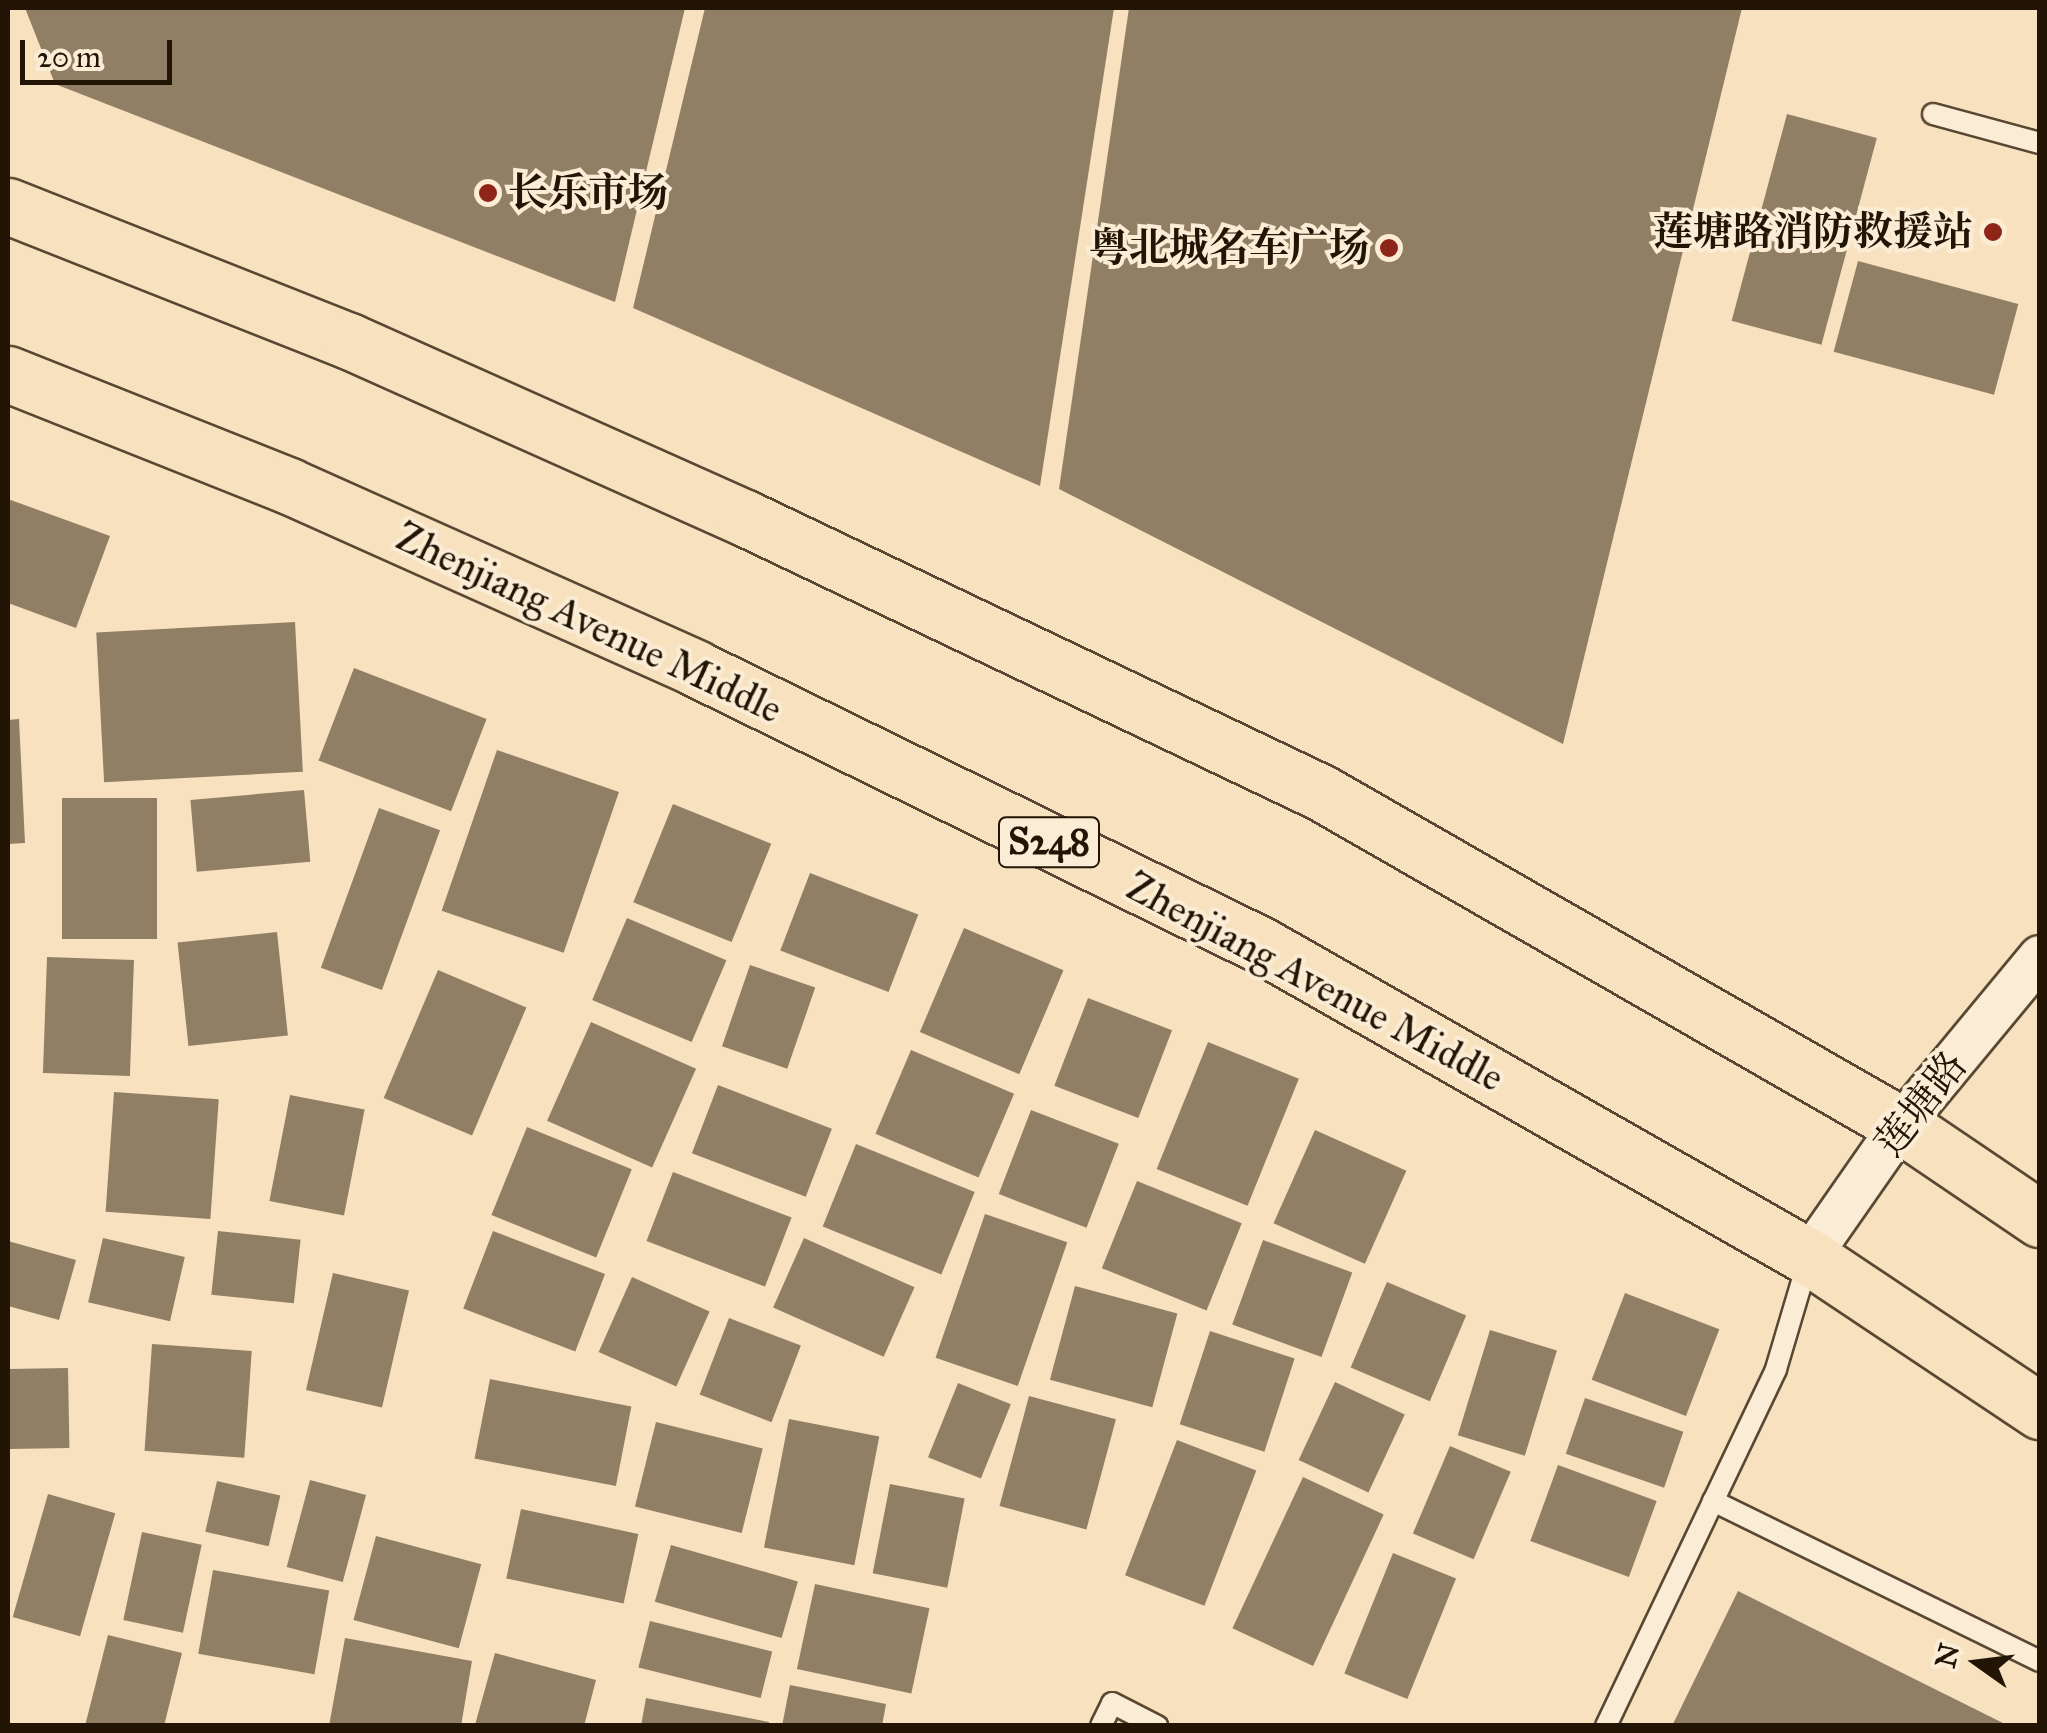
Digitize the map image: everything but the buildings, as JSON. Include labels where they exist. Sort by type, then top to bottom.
[{"type":"main road","points":[[8,206],[349,341],[745,518],[1304,784],[1900,1125],[2040,1219]]},
{"type":"main road","name":"Zhenjiang Avenue Middle","points":[[8,374],[289,486],[766,702],[1260,946],[1810,1257],[2040,1410]]},
{"type":"street","name":"莲塘路","points":[[1810,1257],[1900,1125],[2040,957]]},
{"type":"lane","points":[[1933,114],[2040,143]]},
{"type":"lane","points":[[1606,1726],[1783,1353],[1810,1257]]},
{"type":"lane","points":[[1713,1501],[2040,1661]]},
{"type":"lane","points":[[1101,1726],[1112,1703],[1157,1726]]},
{"type":"place","name":"长乐市场","points":[[488,193]]},
{"type":"place","name":"莲塘路消防救援站","points":[[1993,232]]},
{"type":"place","name":"粤北城名车广场","points":[[1389,248]]}]
